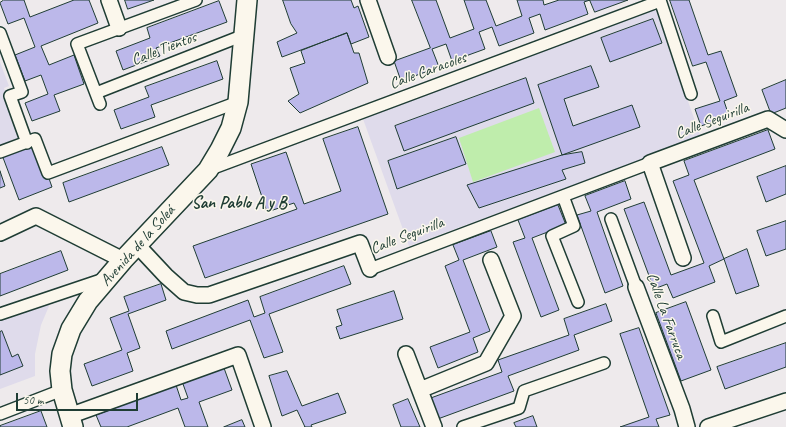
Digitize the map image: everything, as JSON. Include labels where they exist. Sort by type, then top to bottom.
[{"type":"street","points":[[109,0],[119,28]]},
{"type":"street","points":[[100,104],[77,44],[196,0]]},
{"type":"street","name":"Avenida de la Soleá","points":[[71,421],[62,390],[60,371],[62,354],[71,329],[88,301],[123,260],[208,170],[220,150],[231,128],[238,102],[248,0]]},
{"type":"street","points":[[368,0],[388,57]]},
{"type":"street","points":[[660,1],[691,94]]},
{"type":"street","name":"Calle Caracoles","points":[[208,170],[660,1]]},
{"type":"street","points":[[0,33],[22,92],[10,96],[48,174],[238,102]]},
{"type":"street","name":"Calle Tientos","points":[[96,93],[244,35]]},
{"type":"street","name":"Calle Seguirilla","points":[[137,245],[166,276],[184,292],[197,295],[209,295],[360,243],[370,269],[768,119],[786,130]]},
{"type":"street","points":[[0,152],[31,141]]},
{"type":"street","points":[[650,163],[683,258]]},
{"type":"street","points":[[563,196],[574,226],[552,236],[578,302]]},
{"type":"street","points":[[0,233],[36,216],[123,260]]},
{"type":"street","name":"Calle La Farruca","points":[[611,218],[687,427]]},
{"type":"street","points":[[420,390],[486,363],[513,316],[491,260]]},
{"type":"street","points":[[0,314],[109,277]]},
{"type":"street","points":[[712,316],[721,342],[786,316]]},
{"type":"street","points":[[406,354],[434,427]]},
{"type":"street","points":[[71,421],[238,355],[263,427]]},
{"type":"street","points":[[463,427],[519,408],[524,391],[604,363]]},
{"type":"street","points":[[0,414],[62,390]]},
{"type":"street","points":[[708,427],[738,422],[786,401]]},
{"type":"shaded area","points":[[655,8],[701,138],[409,246],[363,119]]},
{"type":"shaded area","points":[[0,62],[9,86],[4,88],[21,137],[0,145]]},
{"type":"shaded area","points":[[52,299],[41,325],[35,354],[35,376],[0,389],[0,318]]},
{"type":"green space","points":[[539,108],[555,152],[473,182],[459,138]]},
{"type":"building","points":[[4,0],[24,0],[30,17],[74,0],[89,0],[98,23],[41,46],[49,65],[74,55],[84,84],[54,95],[60,111],[32,121],[25,103],[48,94],[41,75],[25,81],[15,55],[35,47],[24,18],[8,24],[0,3]]},
{"type":"building","points":[[125,0],[154,0],[128,9]]},
{"type":"building","points":[[283,0],[351,0],[354,8],[358,6],[369,37],[351,44],[347,33],[282,57],[277,42],[297,33],[291,24]]},
{"type":"building","points":[[412,0],[436,0],[450,38],[474,29],[464,0],[486,0],[496,26],[522,16],[517,0],[543,0],[544,5],[559,0],[590,0],[584,2],[588,14],[545,30],[540,14],[529,18],[534,33],[499,46],[492,27],[479,32],[485,49],[452,61],[446,44],[432,49],[439,67],[401,81],[394,61],[430,48]]},
{"type":"building","points":[[590,0],[628,0],[595,12]]},
{"type":"building","points":[[670,0],[689,0],[708,55],[721,51],[737,96],[724,101],[729,116],[701,126],[695,109],[720,101],[706,62],[693,66]]},
{"type":"building","points":[[219,1],[227,22],[156,48],[160,56],[123,70],[116,51],[150,38],[147,28]]},
{"type":"building","points":[[653,19],[662,43],[610,62],[601,38]]},
{"type":"building","points":[[347,33],[354,53],[359,53],[368,83],[300,113],[288,101],[299,94],[290,68],[305,63],[301,51]]},
{"type":"building","points":[[217,61],[223,79],[151,105],[155,117],[121,129],[114,110],[149,97],[145,87]]},
{"type":"building","points":[[591,66],[599,87],[564,99],[573,126],[632,105],[640,127],[562,155],[538,85]]},
{"type":"building","points":[[526,78],[534,103],[404,151],[395,126]]},
{"type":"building","points":[[786,80],[786,108],[771,114],[762,90]]},
{"type":"building","points":[[358,127],[388,214],[205,278],[193,246],[297,209],[294,203],[267,212],[251,164],[286,152],[304,204],[341,191],[323,139]]},
{"type":"building","points":[[768,130],[775,149],[694,180],[724,259],[709,266],[715,282],[673,298],[667,284],[654,289],[624,209],[644,202],[671,275],[704,263],[673,181],[689,175],[684,161]]},
{"type":"building","points":[[456,137],[466,164],[397,189],[388,161]]},
{"type":"building","points":[[36,142],[52,187],[19,200],[2,155]]},
{"type":"building","points":[[162,147],[169,165],[69,202],[63,183]]},
{"type":"building","points":[[582,152],[585,163],[562,170],[566,179],[479,208],[467,185],[562,155]]},
{"type":"building","points":[[786,166],[786,194],[766,202],[757,177]]},
{"type":"building","points":[[0,171],[5,186],[0,188]]},
{"type":"building","points":[[625,181],[631,199],[597,212],[623,286],[605,293],[577,215],[591,211],[585,196]]},
{"type":"building","points":[[558,205],[566,225],[532,238],[559,310],[541,317],[513,242],[525,238],[518,220]]},
{"type":"building","points":[[786,221],[786,249],[766,256],[757,231]]},
{"type":"building","points":[[491,231],[497,247],[463,260],[490,331],[473,338],[478,352],[438,368],[430,347],[470,332],[445,266],[459,260],[453,245]]},
{"type":"building","points":[[747,249],[759,286],[736,294],[724,259]]},
{"type":"building","points":[[61,251],[68,270],[0,296],[0,274]]},
{"type":"building","points":[[344,266],[351,284],[269,314],[283,352],[264,358],[250,320],[172,349],[166,331],[248,300],[254,317],[265,313],[260,297]]},
{"type":"building","points":[[161,284],[166,300],[128,314],[140,348],[127,353],[133,371],[92,386],[84,364],[122,350],[110,318],[129,311],[124,297]]},
{"type":"building","points":[[394,291],[403,319],[340,339],[336,327],[342,325],[337,310]]},
{"type":"building","points":[[686,302],[711,370],[681,381],[656,313]]},
{"type":"building","points":[[606,304],[612,321],[574,335],[579,350],[508,376],[514,391],[435,420],[428,399],[502,372],[498,360],[569,335],[564,319]]},
{"type":"building","points":[[639,328],[670,415],[656,419],[659,427],[620,427],[649,417],[620,334]]},
{"type":"building","points":[[2,331],[12,357],[18,354],[23,366],[0,375],[0,332]]},
{"type":"building","points":[[786,343],[786,367],[725,389],[717,367]]},
{"type":"building","points":[[224,368],[232,390],[199,402],[208,427],[185,427],[178,408],[127,427],[101,427],[96,415],[176,385],[181,400],[188,398],[183,384]]},
{"type":"building","points":[[287,371],[302,406],[338,393],[346,413],[311,425],[312,427],[305,427],[297,410],[282,416],[269,376]]},
{"type":"building","points":[[408,399],[420,427],[401,427],[393,405]]},
{"type":"building","points":[[41,411],[47,427],[0,427],[0,426]]},
{"type":"building","points":[[533,416],[537,427],[516,427],[514,423]]},
{"type":"building","points":[[242,420],[245,427],[224,427]]},
{"type":"district","name":"San Pablo A y B","points":[[239,204]]}]
